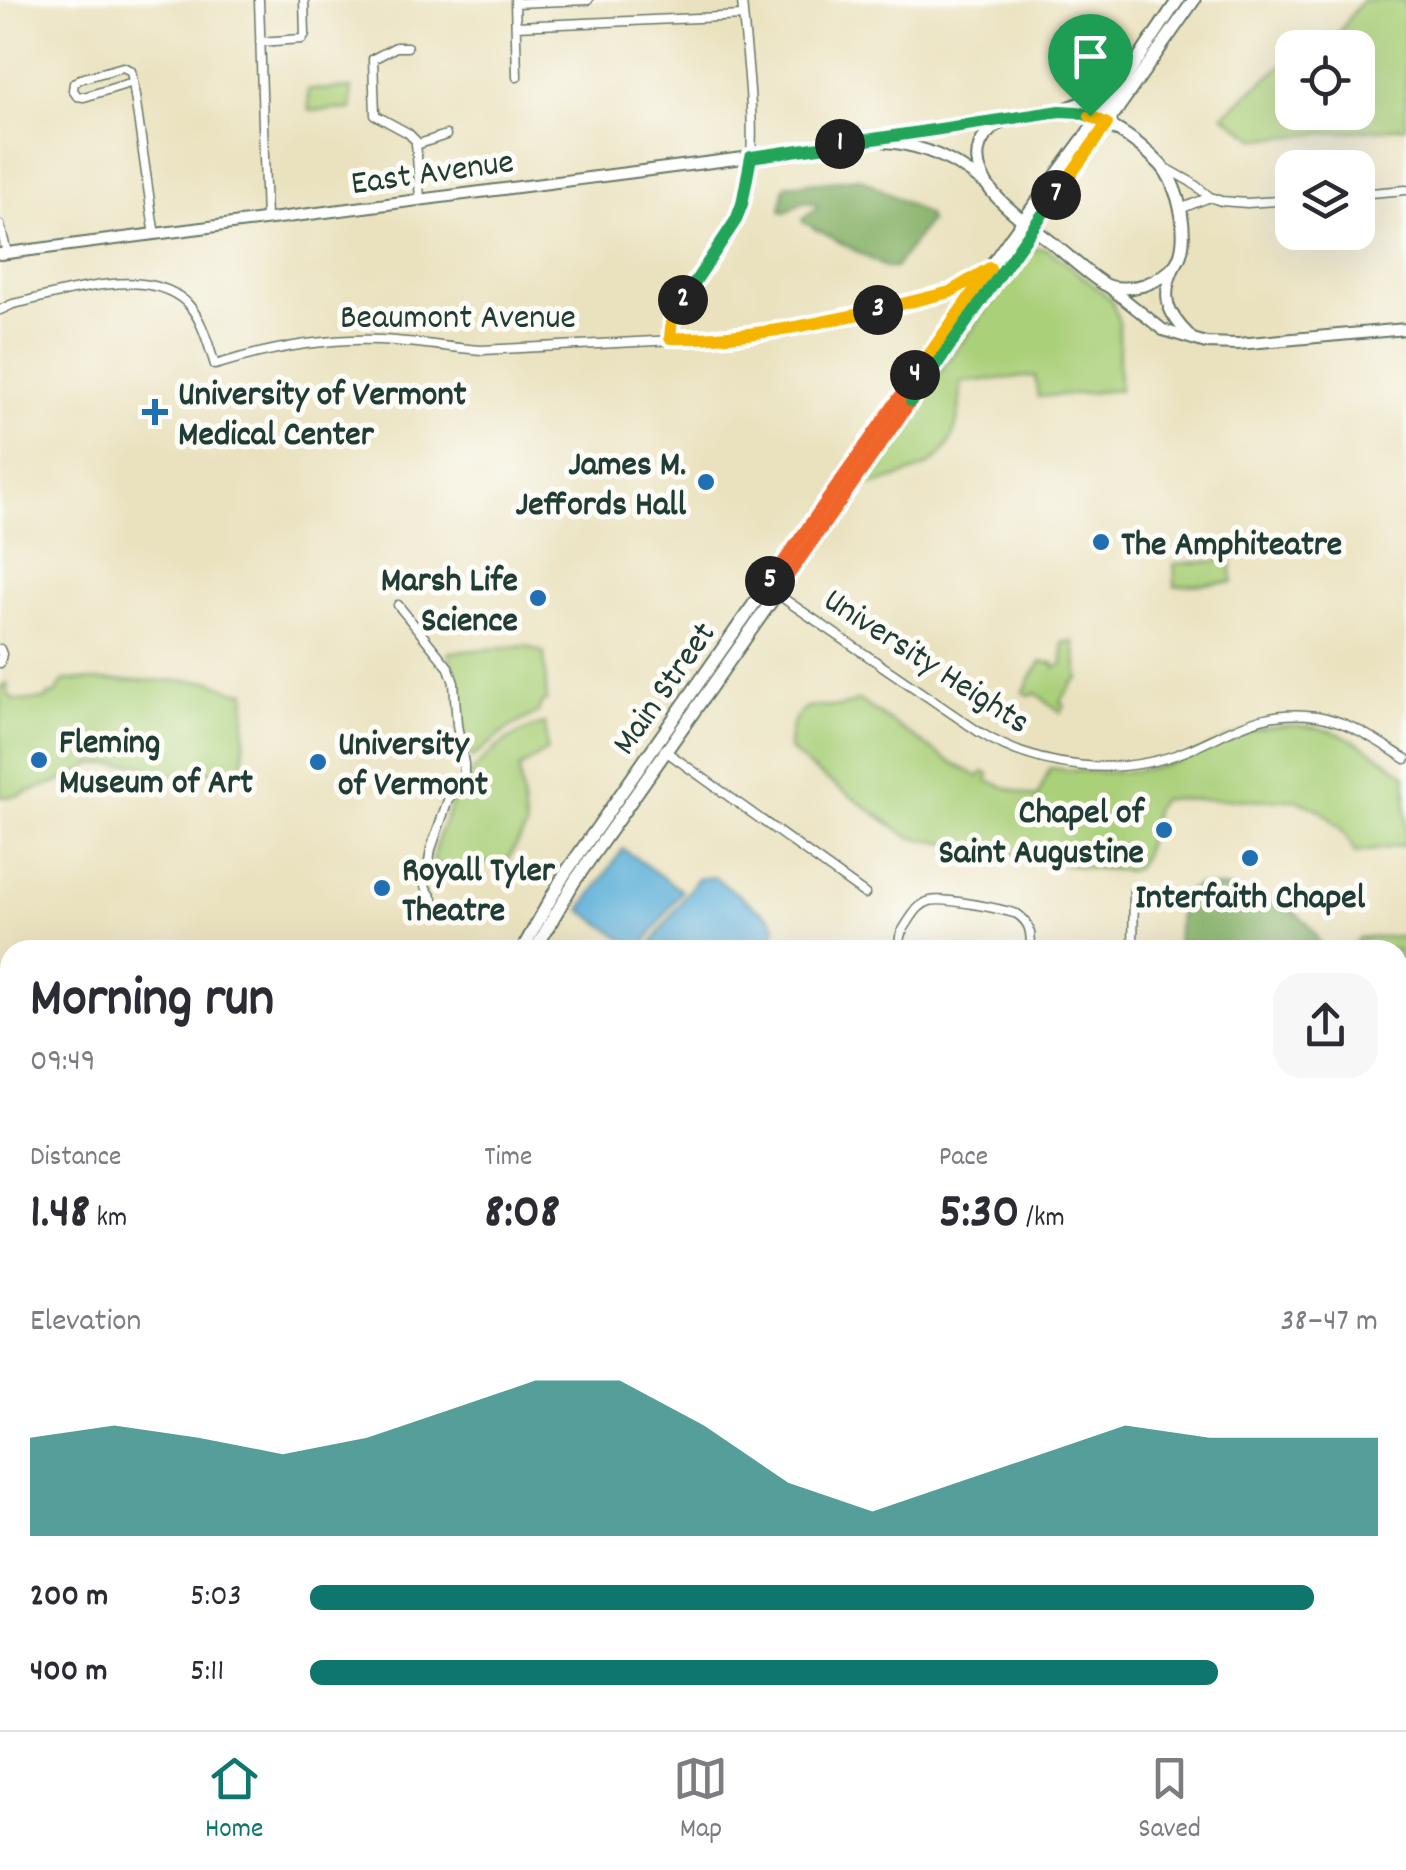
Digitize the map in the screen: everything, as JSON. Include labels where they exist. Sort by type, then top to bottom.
[{"type":"main road","points":[[1103,121],[1178,0]]},
{"type":"main road","points":[[1103,121],[1194,0]]},
{"type":"main road","points":[[1060,111],[1100,94],[1129,74]]},
{"type":"main road","name":"East Avenue","points":[[3,254],[751,157],[1060,111],[1078,112],[1103,121]]},
{"type":"main road","points":[[984,183],[977,160],[979,149],[990,129],[1005,120]]},
{"type":"main road","points":[[1103,121],[1162,166],[1180,209],[1183,241],[1167,290],[1168,304],[1173,317],[1194,340]]},
{"type":"main road","name":"Main Street","points":[[528,940],[564,875],[660,748],[1103,121]]},
{"type":"main road","name":"East Avenue","points":[[872,140],[909,144],[960,165],[1028,224]]},
{"type":"main road","points":[[1028,224],[1163,330],[1194,340],[1238,344],[1406,330]]},
{"type":"main road","name":"Main Street","points":[[771,589],[990,268],[1028,224]]},
{"type":"main road","points":[[1108,286],[1139,286],[1174,268]]},
{"type":"main road","name":"Main Street","points":[[541,940],[660,748]]},
{"type":"street","points":[[258,0],[266,220]]},
{"type":"street","points":[[260,42],[302,39],[304,0]]},
{"type":"street","points":[[517,77],[515,2],[588,0]]},
{"type":"street","points":[[670,338],[675,313],[740,212],[751,157],[752,126],[742,0]]},
{"type":"street","points":[[516,26],[743,16]]},
{"type":"street","points":[[407,46],[396,47],[374,60],[375,115],[408,133],[416,144],[420,199]]},
{"type":"street","points":[[133,82],[82,97],[73,88],[78,80],[123,67],[131,71],[133,82],[155,234]]},
{"type":"street","points":[[416,144],[446,135]]},
{"type":"street","points":[[1162,166],[1220,201],[1275,201]]},
{"type":"street","points":[[1375,193],[1406,190]]},
{"type":"street","points":[[1180,209],[1210,197]]},
{"type":"street","points":[[0,226],[3,254]]},
{"type":"street","name":"Beaumont Avenue","points":[[0,310],[12,304],[114,283],[148,283],[186,302],[196,316],[216,365],[310,343],[393,341],[482,350],[751,336],[950,292],[990,268]]},
{"type":"street","name":"University Heights","points":[[771,589],[978,732],[1044,760],[1100,766],[1150,761],[1190,749],[1246,722],[1289,715],[1316,716],[1345,724],[1406,759]]},
{"type":"street","points":[[398,606],[449,668],[464,764],[464,774],[448,800],[430,848],[425,886],[433,898]]},
{"type":"street","points":[[0,649],[0,663]]},
{"type":"street","points":[[660,748],[864,894]]},
{"type":"street","points":[[1133,940],[1134,890]]},
{"type":"street","points":[[899,940],[915,911],[928,901],[942,900],[1016,914],[1028,926],[1030,940]]},
{"type":"green space","points":[[1362,0],[1406,0],[1406,127],[1375,129],[1375,30],[1340,30]]},
{"type":"green space","points":[[1275,71],[1275,130],[1369,130],[1257,139],[1223,115]]},
{"type":"green space","points":[[351,88],[352,109],[309,111],[308,90]]},
{"type":"green space","points":[[861,178],[927,215],[929,221],[895,268],[887,268],[803,222],[817,208],[816,204],[805,202],[781,211],[787,185]]},
{"type":"green space","points":[[1037,248],[1048,249],[1112,300],[1119,322],[1119,390],[1038,397],[1035,376],[961,382],[954,431],[939,457],[884,482],[866,482],[950,358],[1029,253]]},
{"type":"green space","points":[[1231,560],[1233,582],[1175,586],[1174,564]]},
{"type":"green space","points":[[1063,642],[1074,642],[1079,679],[1060,702],[1065,706],[1061,712],[1035,693],[1030,696],[1023,692],[1041,662],[1054,663],[1055,668],[1063,664]]},
{"type":"green space","points":[[526,646],[544,653],[547,701],[538,712],[509,728],[472,758],[463,733],[457,679],[448,654]]},
{"type":"green space","points":[[64,680],[211,681],[246,692],[243,770],[158,776],[141,764],[93,764],[71,777],[16,796],[0,797],[0,687],[7,683],[8,694],[15,701],[47,699]]},
{"type":"green space","points":[[859,700],[946,759],[979,777],[983,772],[989,774],[987,781],[1037,798],[1050,768],[1144,770],[1248,731],[1287,726],[1324,729],[1357,742],[1406,775],[1406,845],[1355,853],[1331,819],[1295,800],[1161,799],[1155,808],[1143,857],[1137,868],[1129,871],[1087,868],[909,837],[789,749],[792,727],[803,710],[840,707]]},
{"type":"green space","points":[[545,724],[547,750],[519,769],[526,829],[505,864],[474,864],[444,875],[443,865],[436,868],[432,861],[446,817],[470,776],[503,743]]},
{"type":"green space","points":[[1198,886],[1272,900],[1303,920],[1317,940],[1177,940],[1179,909],[1186,891]]},
{"type":"green space","points":[[1406,937],[1406,940],[1357,940]]},
{"type":"water","points":[[623,849],[682,891],[647,940],[625,940],[581,910]]},
{"type":"water","points":[[714,877],[771,918],[776,926],[772,940],[654,940],[697,879]]},
{"type":"place","name":"University of Vermont Medical Center","points":[[155,412]]},
{"type":"place","name":"James M. Jeffords Hall","points":[[706,482]]},
{"type":"place","name":"The Amphiteatre","points":[[1101,542]]},
{"type":"place","name":"Marsh Life Science","points":[[538,598]]},
{"type":"place","name":"Fleming Museum of Art","points":[[39,760]]},
{"type":"place","name":"University of Vermont","points":[[318,762]]},
{"type":"place","name":"Chapel of Saint Augustine","points":[[1164,830]]},
{"type":"place","name":"Interfaith Chapel","points":[[1250,858]]},
{"type":"place","name":"Royall Tyler Theatre","points":[[382,888]]},
{"type":"route","points":[[1060,111],[1090,116],[1107,124],[776,593],[767,586],[990,268],[950,292],[789,330],[751,336],[670,338],[675,313],[740,212],[751,157],[1060,111]]}]
